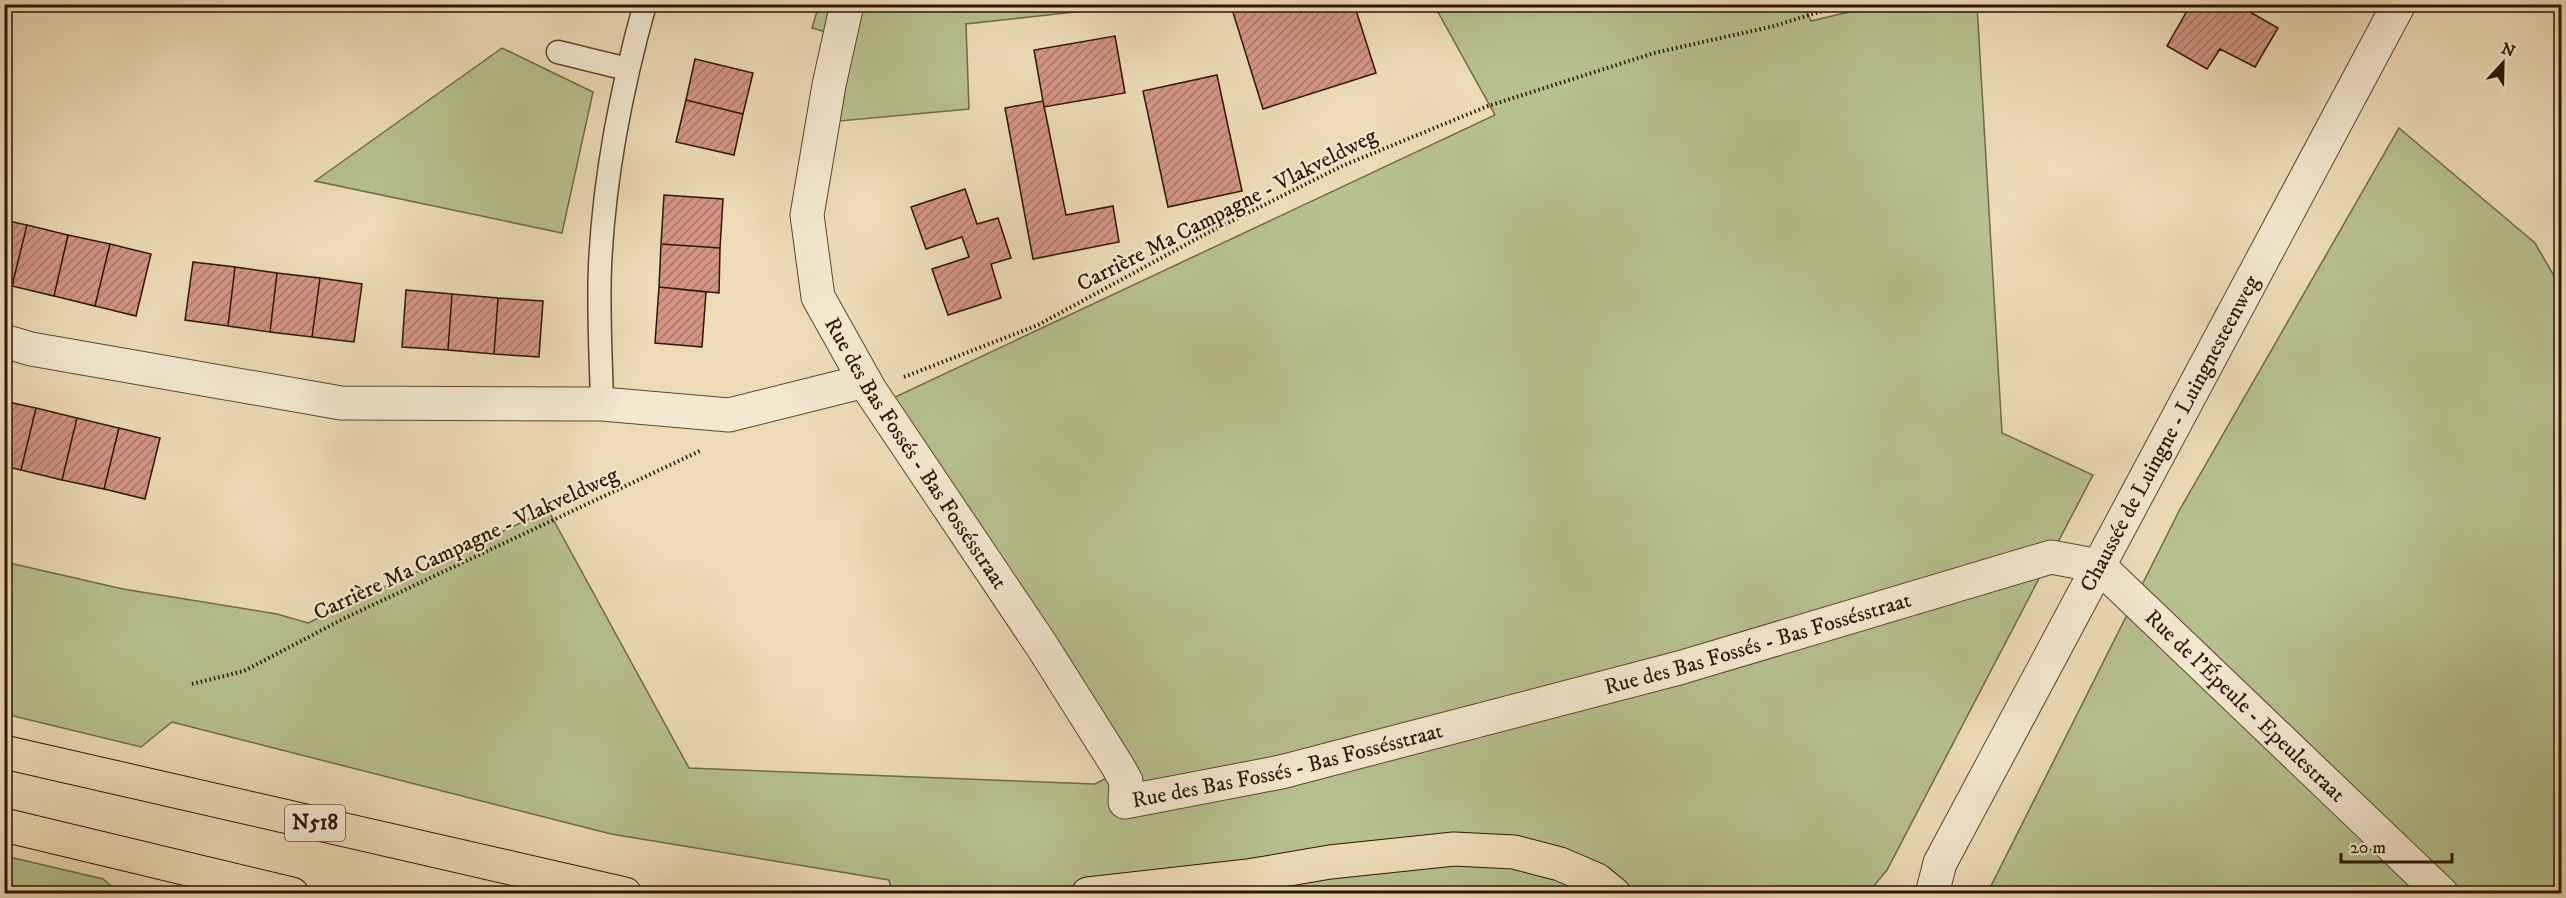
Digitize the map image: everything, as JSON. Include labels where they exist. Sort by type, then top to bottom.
[{"type":"highway","name":"N518","points":[[4,752],[625,894]]},
{"type":"highway","points":[[4,825],[292,894]]},
{"type":"highway","points":[[1088,894],[1248,876],[1330,862],[1454,849],[1514,852],[1560,864],[1597,880],[1614,894]]},
{"type":"street","name":"Rue des Bas Fossés - Bas Fossésstraat","points":[[847,4],[829,85],[807,216],[818,297],[867,385],[1042,646],[1126,781],[1125,802],[1281,772],[1680,668],[2051,557],[2099,566]]},
{"type":"street","name":"Chaussée de Luingne - Luingnesteenweg","points":[[1911,894],[1936,878],[2099,566],[2399,4]]},
{"type":"street","points":[[4,340],[31,349],[341,403],[602,404],[729,415],[867,385]]},
{"type":"street","name":"Rue de l'Épeule - Epeulestraat","points":[[2099,566],[2442,894]]},
{"type":"lane","points":[[602,404],[600,267],[610,159],[627,69],[645,4]]},
{"type":"lane","points":[[558,52],[627,69]]},
{"type":"path","name":"Carrière Ma Campagne - Vlakveldweg","points":[[867,385],[1038,325],[1198,238],[1342,166],[1488,106],[1654,54],[1774,26],[1845,4]]},
{"type":"path","name":"Carrière Ma Campagne - Vlakveldweg","points":[[192,684],[244,671],[345,618],[733,435],[729,415]]},
{"type":"green space","points":[[1804,4],[1811,21],[1878,5],[1977,5],[2002,433],[2093,475],[1887,870],[1868,893],[892,893],[889,880],[611,834],[172,722],[141,747],[5,714],[5,562],[123,589],[277,614],[308,623],[548,510],[689,768],[1095,784],[1134,764],[893,398],[1495,115],[1434,5]]},
{"type":"green space","points":[[819,5],[1138,5],[966,24],[969,109],[840,121],[853,40],[812,28]]},
{"type":"green space","points":[[502,48],[593,92],[562,233],[315,181]]},
{"type":"green space","points":[[2399,128],[2535,243],[2561,288],[2561,893],[1987,894],[2179,511]]},
{"type":"green space","points":[[5,856],[103,879],[119,893],[5,893]]},
{"type":"building","points":[[1235,4],[1354,4],[1376,73],[1263,109],[1231,6]]},
{"type":"building","points":[[2191,4],[2236,4],[2278,28],[2255,67],[2220,49],[2207,69],[2167,46]]},
{"type":"building","points":[[1115,36],[1125,93],[1044,107],[1034,50]]},
{"type":"building","points":[[695,59],[753,73],[743,114],[686,100]]},
{"type":"building","points":[[1217,75],[1242,191],[1168,207],[1143,91]]},
{"type":"building","points":[[686,100],[743,114],[734,155],[676,142]]},
{"type":"building","points":[[1043,101],[1066,215],[1113,206],[1119,242],[1033,259],[1005,108]]},
{"type":"building","points":[[965,189],[977,224],[998,218],[1011,258],[991,264],[1001,298],[948,315],[932,269],[969,257],[962,237],[926,249],[911,207]]},
{"type":"building","points":[[664,195],[723,199],[720,248],[661,244]]},
{"type":"building","points":[[4,220],[27,225],[12,286],[4,284]]},
{"type":"building","points":[[27,225],[68,235],[54,296],[12,286]]},
{"type":"building","points":[[68,235],[110,244],[95,306],[54,296]]},
{"type":"building","points":[[110,244],[151,254],[136,316],[95,306]]},
{"type":"building","points":[[661,244],[720,248],[719,293],[659,287]]},
{"type":"building","points":[[193,262],[235,267],[228,326],[185,320]]},
{"type":"building","points":[[235,267],[277,273],[270,332],[228,326]]},
{"type":"building","points":[[277,273],[320,278],[312,337],[270,332]]},
{"type":"building","points":[[320,278],[362,284],[354,342],[312,337]]},
{"type":"building","points":[[659,287],[706,292],[702,347],[655,343]]},
{"type":"building","points":[[406,290],[452,294],[448,350],[402,347]]},
{"type":"building","points":[[452,294],[498,298],[494,354],[448,350]]},
{"type":"building","points":[[498,298],[543,301],[539,357],[494,354]]},
{"type":"building","points":[[4,401],[36,408],[21,470],[4,466]]},
{"type":"building","points":[[36,408],[77,418],[62,480],[21,470]]},
{"type":"building","points":[[77,418],[119,428],[104,489],[62,480]]},
{"type":"building","points":[[119,428],[160,438],[145,499],[104,489]]}]
